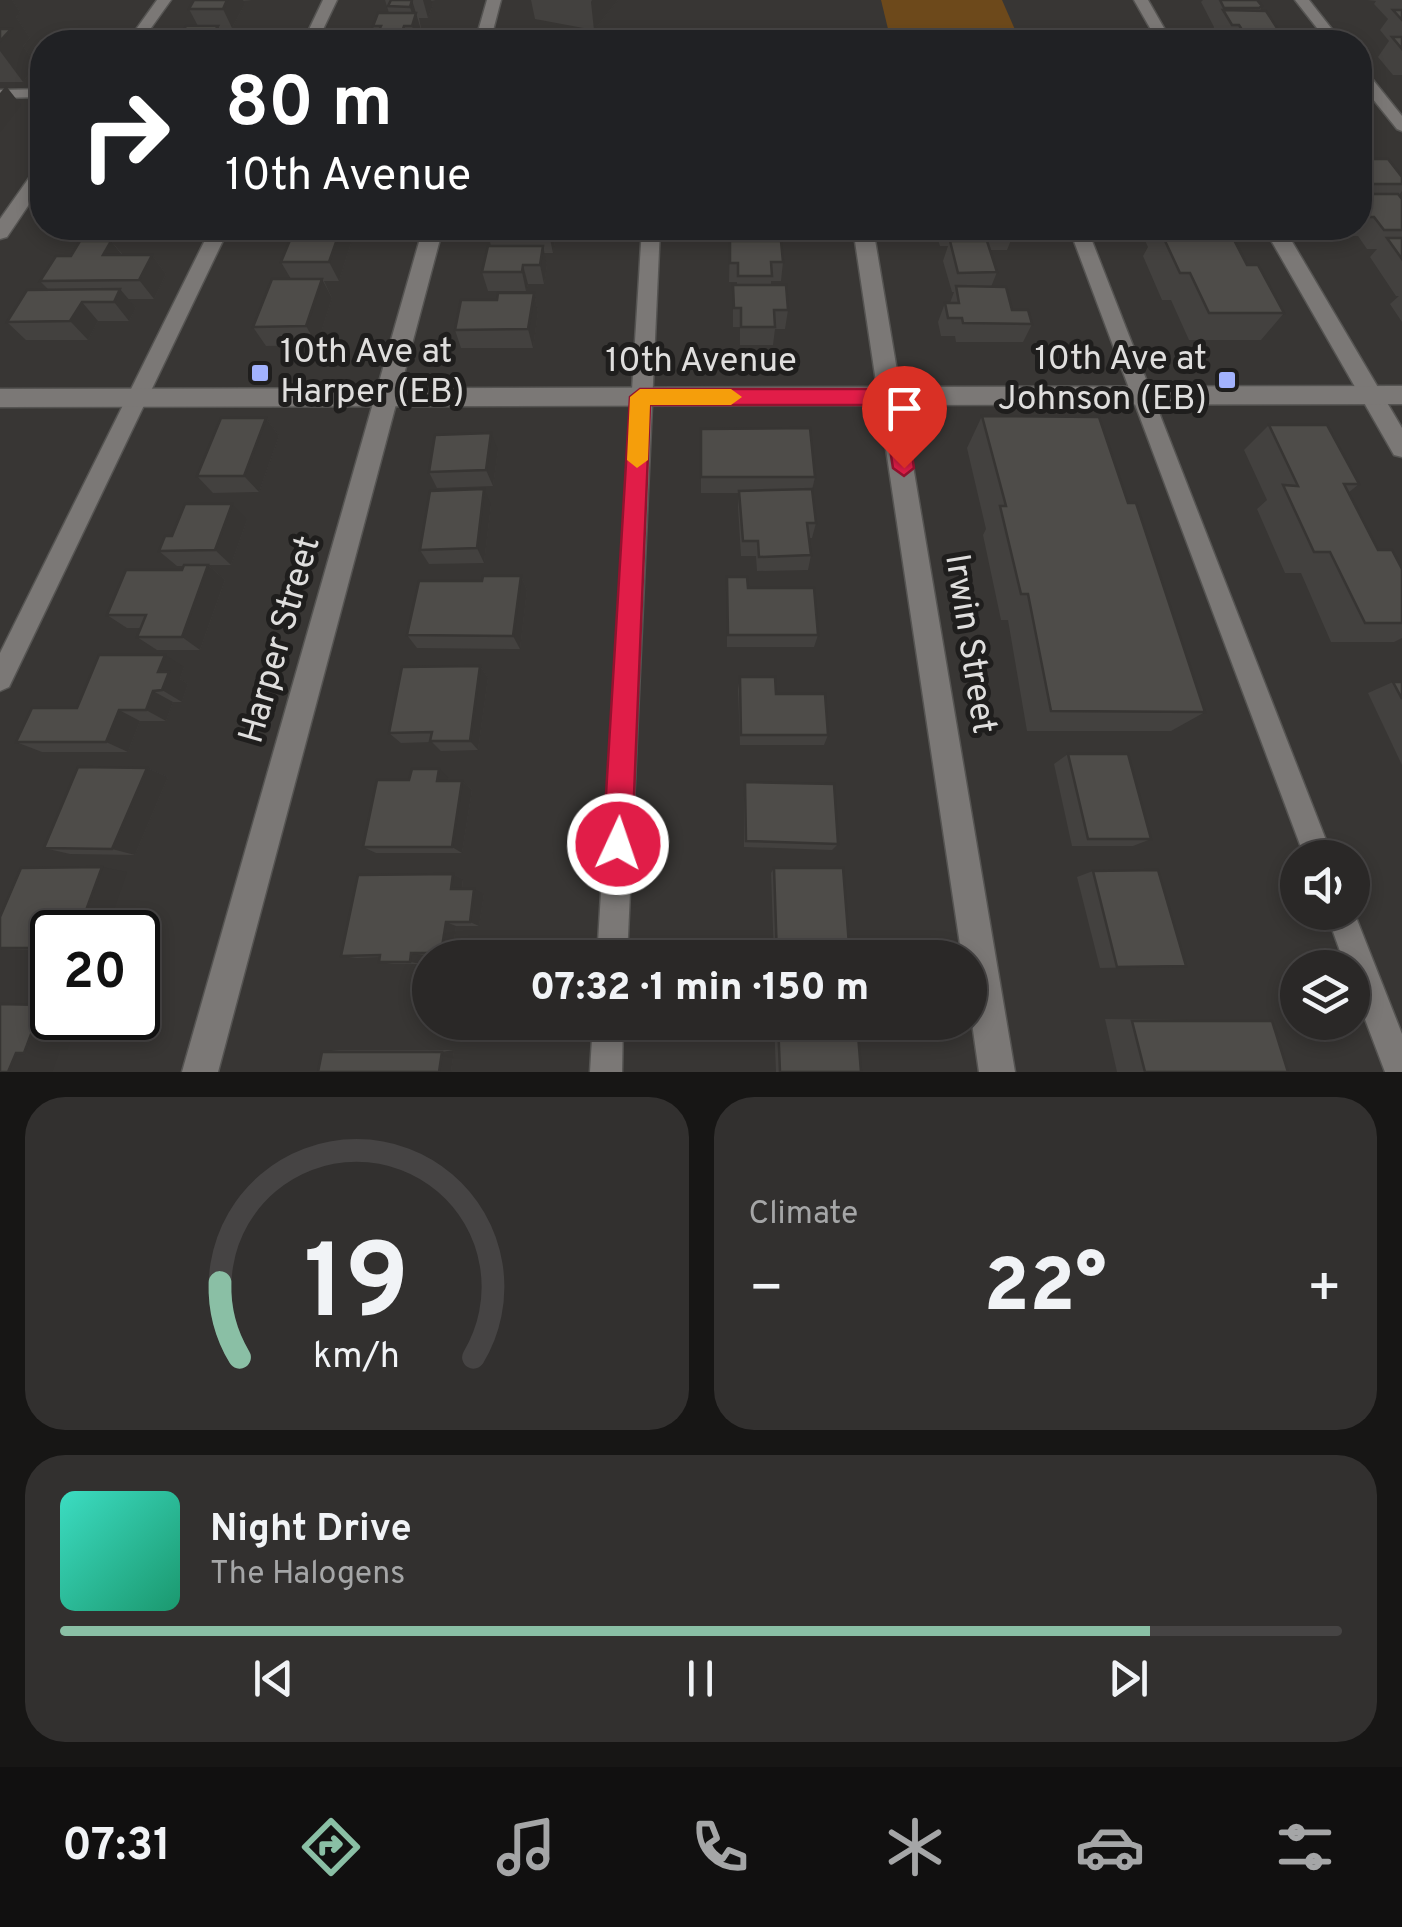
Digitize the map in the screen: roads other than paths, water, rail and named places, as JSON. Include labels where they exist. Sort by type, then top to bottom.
[{"type":"street","points":[[143,30],[164,0]]},
{"type":"street","points":[[485,30],[494,0]]},
{"type":"street","points":[[1140,0],[1159,30]]},
{"type":"street","points":[[0,233],[30,189]]},
{"type":"street","name":"Harper Street","points":[[200,1072],[430,240]]},
{"type":"street","name":"Irwin Street","points":[[864,240],[997,1072]]},
{"type":"street","points":[[1281,240],[1402,448]]},
{"type":"street","name":"10th Avenue","points":[[0,398],[1402,395]]},
{"type":"lane","points":[[316,30],[330,0]]},
{"type":"lane","points":[[1302,0],[1326,30]]},
{"type":"lane","points":[[1372,89],[1402,126]]},
{"type":"lane","points":[[0,94],[30,93]]},
{"type":"lane","points":[[0,680],[214,240]]},
{"type":"lane","points":[[613,940],[651,240]]},
{"type":"lane","points":[[1083,240],[1312,840]]},
{"type":"lane","points":[[1347,930],[1401,1072]]},
{"type":"lane","points":[[606,1072],[607,1040]]},
{"type":"place","name":"10th Ave at Harper (EB)","points":[[260,373]]},
{"type":"place","name":"10th Ave at Johnson (EB)","points":[[1227,380]]}]
